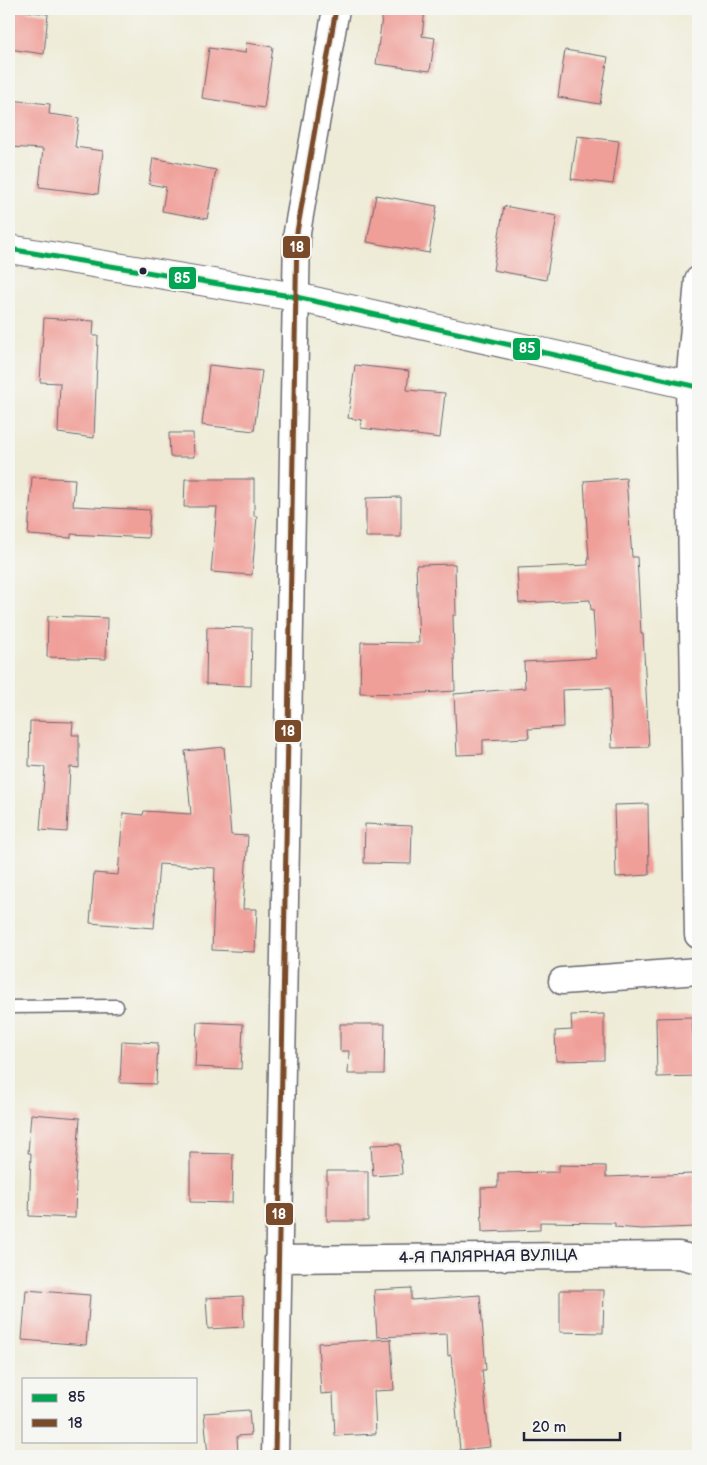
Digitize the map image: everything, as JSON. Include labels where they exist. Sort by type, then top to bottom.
[{"type":"street","points":[[275,1456],[298,232],[336,9]]},
{"type":"street","points":[[9,249],[296,298],[694,386]]},
{"type":"street","points":[[698,280],[694,386],[698,935]]},
{"type":"street","points":[[562,981],[698,971]]},
{"type":"street","name":"4-Я ПАЛЯРНАЯ ВУЛІЦА","points":[[278,1259],[679,1255],[698,1260]]},
{"type":"lane","points":[[9,1007],[117,1006]]},
{"type":"building","points":[[9,9],[48,14],[44,54],[9,49]]},
{"type":"building","points":[[383,9],[425,9],[422,36],[435,38],[430,71],[376,64]]},
{"type":"building","points":[[246,43],[273,47],[264,108],[202,98],[209,48],[245,53]]},
{"type":"building","points":[[565,50],[608,57],[600,104],[558,97]]},
{"type":"building","points":[[9,100],[50,104],[49,114],[79,118],[75,147],[103,151],[98,194],[39,187],[43,149],[9,147]]},
{"type":"building","points":[[577,136],[619,141],[613,184],[571,179]]},
{"type":"building","points":[[153,158],[216,170],[207,219],[162,211],[166,187],[149,184]]},
{"type":"building","points":[[376,195],[437,206],[429,253],[367,242]]},
{"type":"building","points":[[504,206],[557,216],[546,280],[493,270]]},
{"type":"building","points":[[44,318],[94,321],[93,336],[98,336],[94,438],[58,433],[60,383],[40,382]]},
{"type":"building","points":[[209,365],[262,371],[254,431],[202,425]]},
{"type":"building","points":[[355,365],[409,371],[407,390],[445,393],[440,438],[361,428],[362,420],[348,418]]},
{"type":"building","points":[[169,433],[193,433],[194,457],[170,457]]},
{"type":"building","points":[[32,477],[75,479],[73,506],[150,510],[148,538],[71,534],[71,538],[28,535]]},
{"type":"building","points":[[626,478],[632,557],[637,557],[649,747],[612,748],[610,688],[562,690],[563,727],[528,729],[529,738],[483,740],[483,754],[457,755],[454,694],[525,688],[524,662],[596,658],[593,609],[591,610],[590,600],[519,603],[517,568],[588,565],[584,481]]},
{"type":"building","points":[[185,479],[254,479],[254,516],[257,516],[252,575],[211,572],[217,507],[184,507]]},
{"type":"building","points":[[401,497],[401,537],[366,537],[366,498]]},
{"type":"building","points":[[455,564],[456,615],[453,615],[455,691],[406,694],[360,693],[361,642],[419,643],[416,565]]},
{"type":"building","points":[[48,616],[107,618],[106,659],[47,657]]},
{"type":"building","points":[[207,627],[252,628],[251,686],[206,684]]},
{"type":"building","points":[[30,721],[73,722],[72,735],[79,735],[79,768],[70,767],[67,832],[40,830],[45,767],[29,766]]},
{"type":"building","points":[[224,747],[231,835],[248,836],[243,909],[257,909],[255,952],[212,950],[215,868],[159,864],[154,928],[90,923],[94,873],[118,875],[123,813],[143,815],[144,811],[191,814],[185,751]]},
{"type":"building","points":[[648,804],[649,875],[616,877],[614,805]]},
{"type":"building","points":[[365,824],[412,826],[411,864],[364,863]]},
{"type":"building","points":[[604,1014],[604,1060],[556,1061],[555,1031],[572,1030],[571,1015]]},
{"type":"building","points":[[692,1017],[693,1034],[698,1034],[698,1076],[657,1077],[656,1018]]},
{"type":"building","points":[[197,1022],[243,1024],[241,1069],[195,1067]]},
{"type":"building","points":[[340,1024],[385,1024],[384,1074],[348,1074],[349,1051],[340,1051]]},
{"type":"building","points":[[122,1041],[158,1043],[156,1084],[120,1083]]},
{"type":"building","points":[[31,1114],[80,1118],[75,1182],[75,1218],[29,1216],[31,1153],[28,1153]]},
{"type":"building","points":[[400,1144],[402,1174],[373,1176],[371,1145]]},
{"type":"building","points":[[190,1153],[233,1154],[232,1203],[190,1202]]},
{"type":"building","points":[[559,1165],[606,1166],[606,1177],[694,1174],[696,1227],[642,1229],[615,1227],[615,1223],[540,1222],[540,1230],[482,1232],[481,1188],[498,1187],[498,1173],[559,1172]]},
{"type":"building","points":[[327,1171],[368,1171],[368,1221],[327,1221]]},
{"type":"building","points":[[411,1288],[411,1300],[480,1295],[486,1370],[482,1370],[490,1447],[460,1450],[451,1355],[448,1356],[447,1334],[377,1337],[374,1290]]},
{"type":"building","points":[[26,1290],[90,1295],[86,1345],[22,1340]]},
{"type":"building","points":[[560,1290],[604,1290],[603,1333],[560,1332]]},
{"type":"building","points":[[243,1296],[244,1327],[208,1329],[206,1298]]},
{"type":"building","points":[[391,1339],[394,1390],[374,1391],[376,1434],[335,1436],[333,1393],[321,1394],[318,1343]]},
{"type":"building","points":[[249,1410],[251,1435],[237,1436],[238,1456],[208,1456],[204,1413]]},
{"type":"transit line","name":"18","points":[[275,1456],[297,232],[336,9]]},
{"type":"transit line","name":"85","points":[[9,249],[296,297],[698,387]]}]
